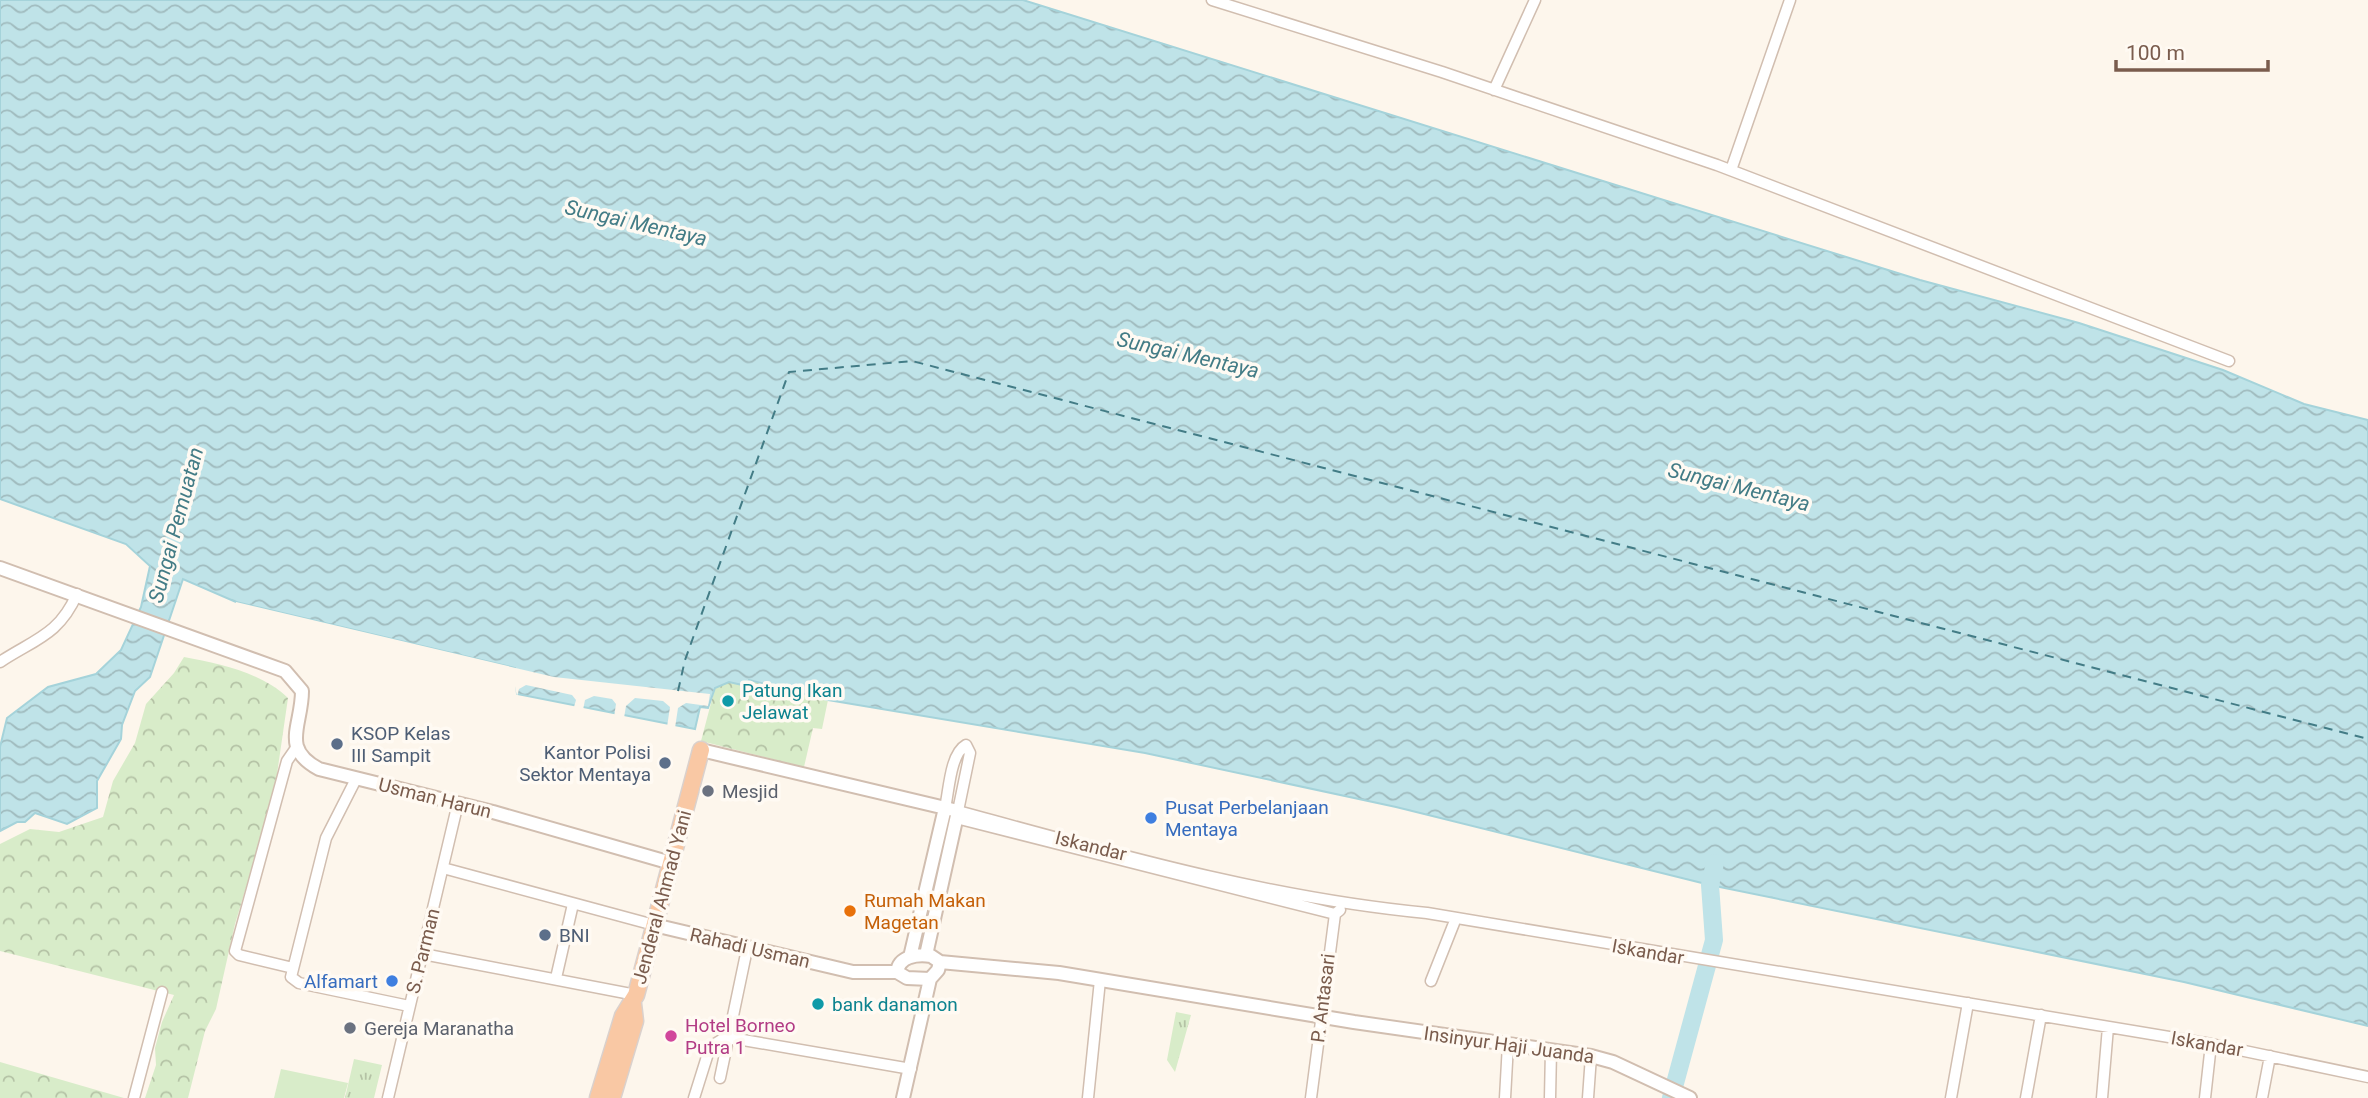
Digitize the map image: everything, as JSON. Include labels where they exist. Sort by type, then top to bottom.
[{"type":"highway","name":"Jenderal Ahmad Yani","points":[[612,1098],[635,1021],[635,1000],[701,750]]},
{"type":"highway","name":"Jenderal Ahmad Yani","points":[[598,1098],[623,1017],[635,1000]]},
{"type":"street","points":[[1212,0],[1494,90],[1731,170],[2229,361]]},
{"type":"street","points":[[1494,90],[1535,0]]},
{"type":"street","points":[[1731,170],[1790,0]]},
{"type":"street","points":[[0,568],[77,594],[188,637],[246,655],[285,671],[297,681],[302,691],[302,703],[296,748],[287,761],[235,951],[239,955],[293,968]]},
{"type":"street","points":[[0,662],[55,629],[67,616],[77,594]]},
{"type":"street","points":[[910,957],[947,812],[970,753],[966,745],[959,749],[956,757],[947,812],[926,955]]},
{"type":"street","name":"Usman Harun","points":[[296,748],[306,762],[356,779],[458,803],[671,863]]},
{"type":"street","name":"Iskandar","points":[[701,750],[1335,914]]},
{"type":"street","points":[[356,779],[326,838],[292,980],[299,984],[410,1006]]},
{"type":"street","name":"S. Parman","points":[[388,1098],[458,803]]},
{"type":"street","name":"Iskandar","points":[[947,812],[1242,883],[1348,905],[1456,918],[2041,1015],[2211,1044],[2368,1077]]},
{"type":"street","name":"Rahadi Usman","points":[[443,868],[747,949],[853,972],[897,972],[907,978],[930,979]]},
{"type":"street","points":[[556,978],[573,904]]},
{"type":"street","points":[[1335,914],[1348,905]]},
{"type":"street","name":"P. Antasari","points":[[1311,1098],[1335,914]]},
{"type":"street","points":[[1431,981],[1456,918]]},
{"type":"street","points":[[720,1078],[726,1037],[747,949]]},
{"type":"street","points":[[422,954],[556,978],[635,1000]]},
{"type":"street","points":[[897,972],[900,963],[910,957],[926,955],[940,962],[961,962],[1100,980],[1320,1017]]},
{"type":"street","points":[[903,1098],[930,979],[938,970],[940,962]]},
{"type":"street","points":[[1088,1098],[1100,980]]},
{"type":"street","points":[[134,1098],[162,992]]},
{"type":"street","points":[[1951,1098],[1968,1003]]},
{"type":"street","points":[[2026,1098],[2041,1015]]},
{"type":"street","name":"Insinyur Haji Juanda","points":[[1320,1017],[1591,1056],[1613,1062],[1686,1096]]},
{"type":"street","points":[[2102,1098],[2108,1027]]},
{"type":"street","points":[[694,1098],[705,1056],[715,1042],[726,1037],[911,1069]]},
{"type":"street","points":[[1505,1098],[1508,1044]]},
{"type":"street","points":[[2205,1098],[2211,1044]]},
{"type":"street","points":[[1550,1098],[1551,1051]]},
{"type":"street","points":[[1588,1098],[1591,1056]]},
{"type":"street","points":[[2262,1098],[2270,1056]]},
{"type":"green space","points":[[184,657],[253,675],[288,698],[277,774],[263,831],[235,924],[216,1009],[205,1031],[188,1098],[145,1098],[156,1065],[155,1048],[162,1022],[174,995],[0,951],[0,844],[30,829],[59,832],[103,817],[113,781],[135,743],[146,704],[174,673]]},
{"type":"green space","points":[[748,680],[828,700],[822,729],[813,728],[804,767],[701,741],[715,688],[729,682],[746,686]]},
{"type":"green space","points":[[1176,1012],[1191,1015],[1175,1072],[1167,1060]]},
{"type":"green space","points":[[354,1059],[382,1065],[374,1098],[345,1098]]},
{"type":"green space","points":[[0,1062],[124,1098],[0,1098]]},
{"type":"green space","points":[[281,1069],[348,1083],[344,1098],[274,1098]]},
{"type":"water","points":[[0,0],[1023,0],[1920,280],[2079,323],[2223,370],[2304,404],[2368,420],[2368,1026],[2184,982],[1710,885],[1396,807],[1145,753],[828,700],[749,680],[747,686],[729,682],[715,688],[708,708],[700,707],[695,729],[517,694],[515,668],[236,602],[183,579],[150,677],[135,691],[122,725],[121,739],[97,781],[97,808],[67,824],[35,813],[25,822],[17,822],[0,831],[0,747],[7,718],[48,687],[96,674],[121,650],[141,607],[150,566],[126,544],[0,499]]},
{"type":"pier","points":[[236,602],[554,677],[710,694],[708,706],[686,703],[678,708],[675,728],[667,727],[670,707],[663,701],[635,698],[626,706],[624,718],[614,717],[616,704],[612,699],[594,696],[585,700],[583,710],[574,707],[576,700],[572,695],[526,685],[519,689],[517,697],[512,670],[235,605]]},
{"type":"waterway","points":[[1671,1098],[1714,940],[1710,885],[1715,863]]},
{"type":"ferry route","points":[[678,691],[685,660],[789,372],[912,361],[2368,739]]},
{"type":"place","name":"Patung Ikan Jelawat","points":[[728,701]]},
{"type":"place","name":"KSOP Kelas III Sampit","points":[[337,744]]},
{"type":"place","name":"Kantor Polisi Sektor Mentaya","points":[[665,763]]},
{"type":"place","name":"Mesjid","points":[[708,791]]},
{"type":"place","name":"Pusat Perbelanjaan Mentaya","points":[[1151,818]]},
{"type":"place","name":"Rumah Makan Magetan","points":[[850,911]]},
{"type":"place","name":"BNI","points":[[545,935]]},
{"type":"place","name":"Alfamart","points":[[392,981]]},
{"type":"place","name":"bank danamon","points":[[818,1004]]},
{"type":"place","name":"Gereja Maranatha","points":[[350,1028]]},
{"type":"place","name":"Hotel Borneo Putra 1","points":[[671,1036]]},
{"type":"water label","name":"Sungai Mentaya","points":[[636,223]]},
{"type":"water label","name":"Sungai Mentaya","points":[[1188,355]]},
{"type":"water label","name":"Sungai Mentaya","points":[[1739,487]]},
{"type":"water label","name":"Sungai Pemuatan","points":[[176,525]]}]
